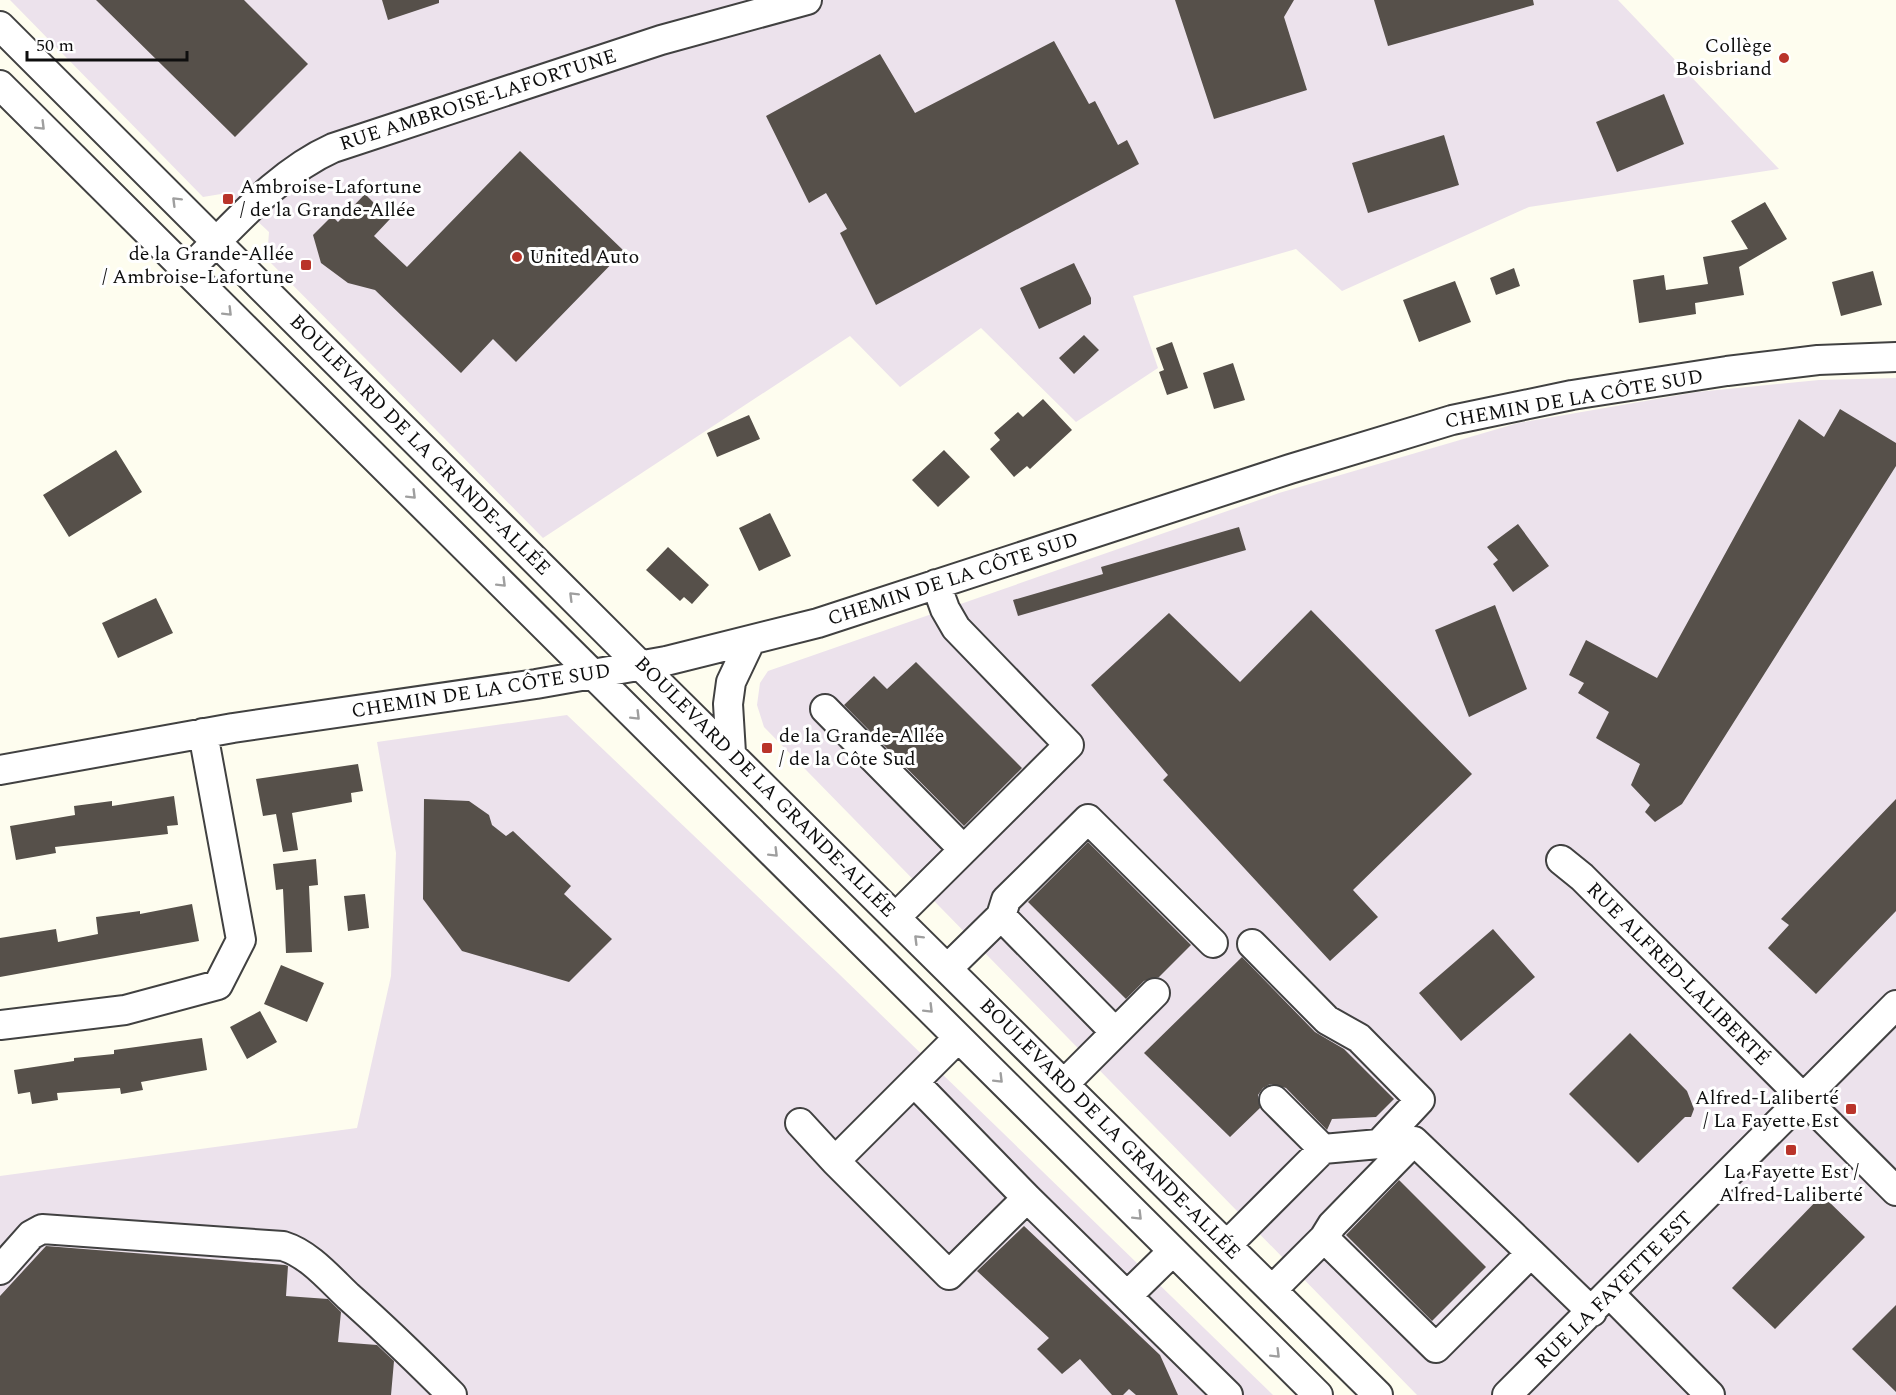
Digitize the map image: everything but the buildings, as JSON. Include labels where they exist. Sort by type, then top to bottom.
[{"type":"street","name":"RUE AMBROISE-LAFORTUNE","points":[[187,271],[300,165],[333,148],[662,40],[807,0]]},
{"type":"street","name":"BOULEVARD DE LA GRANDE-ALLÉE","points":[[0,26],[641,666],[1378,1395]]},
{"type":"street","name":"BOULEVARD DE LA GRANDE-ALLÉE","points":[[0,85],[1318,1395]]},
{"type":"street","name":"CHEMIN DE LA CÔTE SUD","points":[[0,770],[203,734],[641,666],[750,642],[818,623],[1341,452],[1470,416],[1572,395],[1727,371],[1818,360],[1896,357]]},
{"type":"street","points":[[896,917],[1069,745],[956,628],[945,609],[936,584]]},
{"type":"street","points":[[731,753],[728,705],[731,682],[750,642]]},
{"type":"street","points":[[825,709],[963,849]]},
{"type":"street","points":[[0,1025],[124,1010],[218,985],[241,940],[203,734]]},
{"type":"street","points":[[948,968],[1001,916],[1006,900],[1088,819],[1213,943]]},
{"type":"street","name":"RUE ALFRED-LALIBERTÉ","points":[[1561,860],[1587,882],[1896,1191]]},
{"type":"street","points":[[1001,916],[1115,1032]]},
{"type":"street","points":[[1227,1245],[1323,1149],[1379,1144],[1420,1100],[1359,1038],[1327,1020],[1252,944]]},
{"type":"street","points":[[1064,1084],[1155,993]]},
{"type":"street","name":"RUE LA FAYETTE EST","points":[[1507,1395],[1896,1005]]},
{"type":"street","points":[[835,1161],[958,1038]]},
{"type":"street","points":[[914,1082],[1027,1198],[1228,1395]]},
{"type":"street","points":[[1274,1100],[1323,1149]]},
{"type":"street","points":[[800,1123],[949,1275],[1027,1198]]},
{"type":"street","points":[[1272,1290],[1414,1141],[1531,1253],[1601,1303],[1710,1395]]},
{"type":"street","points":[[0,1270],[31,1235],[42,1229],[283,1246],[292,1249],[312,1263],[408,1350],[452,1395]]},
{"type":"street","points":[[1324,1238],[1436,1348],[1531,1253]]},
{"type":"street","points":[[1127,1296],[1173,1251]]},
{"type":"shaded area","points":[[10,0],[1618,0],[1779,169],[1529,207],[1342,291],[1296,249],[1133,296],[1158,368],[1076,422],[981,328],[900,387],[850,336],[543,538],[267,259],[269,232],[227,193],[203,197]]},
{"type":"shaded area","points":[[1896,378],[1896,1395],[1417,1395],[764,727],[757,705],[760,683],[768,671],[1279,493],[1518,423],[1697,392],[1819,380]]},
{"type":"shaded area","points":[[567,715],[838,973],[1273,1395],[0,1395],[0,1176],[357,1128],[391,976],[396,853],[377,742]]},
{"type":"place","name":"Collège Boisbriand","points":[[1784,58]]},
{"type":"place","name":"Ambroise-Lafortune / de la Grande-Allée","points":[[228,199]]},
{"type":"place","name":"United Auto","points":[[517,257]]},
{"type":"place","name":"de la Grande-Allée / Ambroise-Lafortune","points":[[306,265]]},
{"type":"place","name":"de la Grande-Allée / de la Côte Sud","points":[[767,748]]},
{"type":"place","name":"Alfred-Laliberté / La Fayette Est","points":[[1851,1109]]},
{"type":"place","name":"La Fayette Est / Alfred-Laliberté","points":[[1791,1150]]}]
